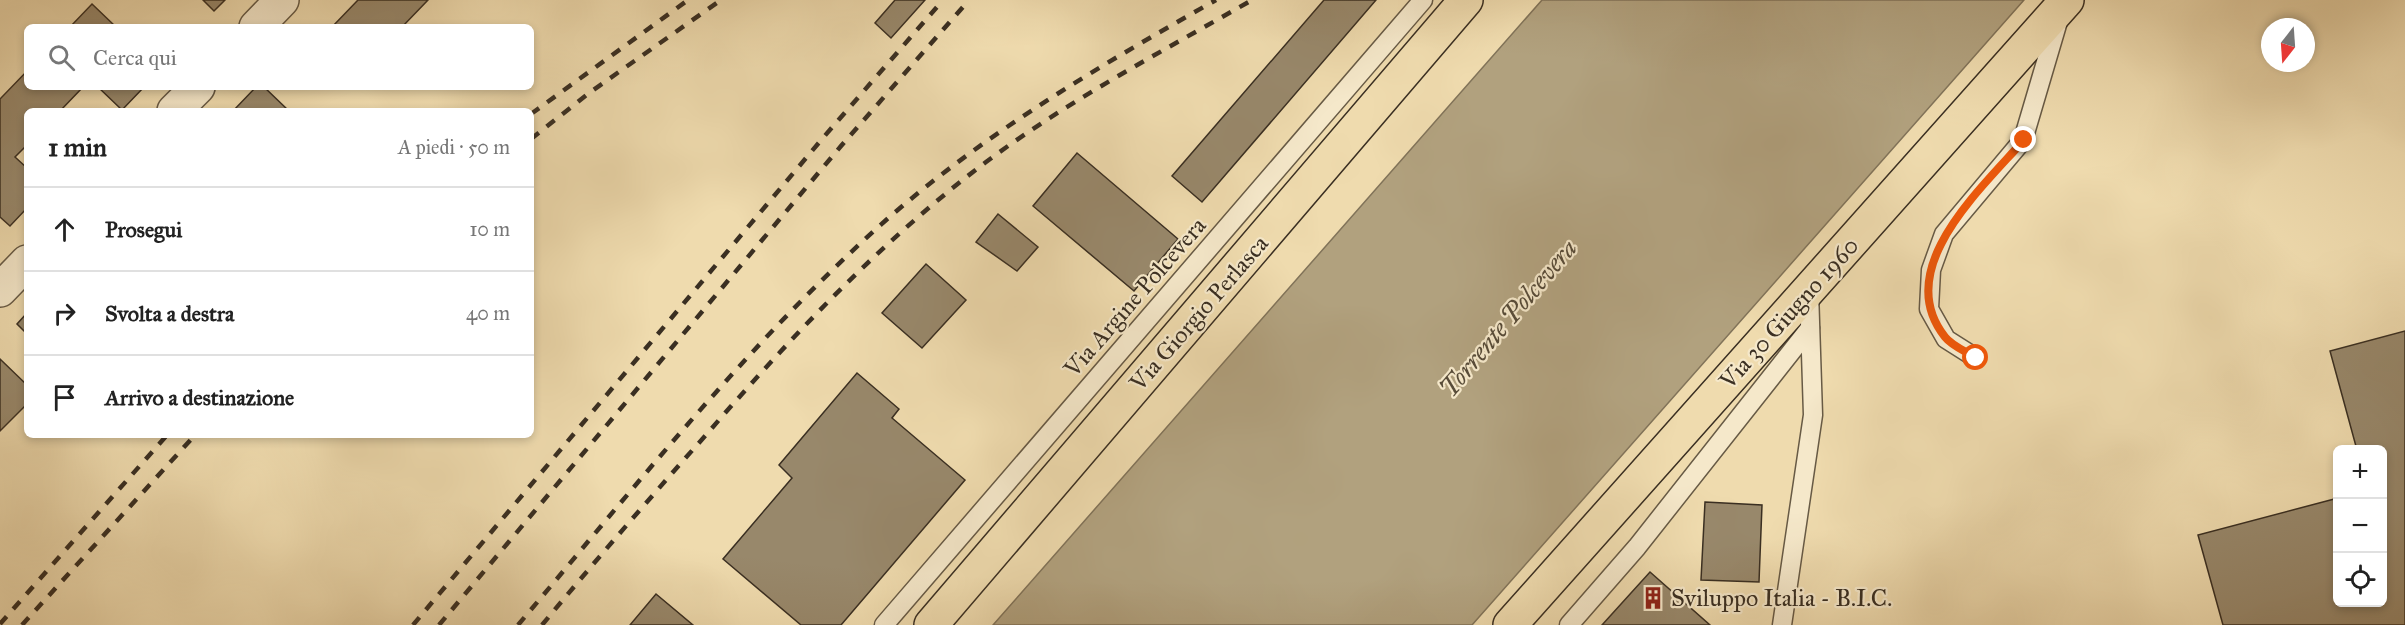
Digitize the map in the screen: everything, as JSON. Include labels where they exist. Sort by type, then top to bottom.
[{"type":"main road","name":"Via Giorgio Perlasca","points":[[931,625],[1466,0]]},
{"type":"main road","name":"Via 30 Giugno 1960","points":[[1510,625],[2065,3]]},
{"type":"street","points":[[259,24],[282,0]]},
{"type":"street","points":[[177,108],[195,90]]},
{"type":"street","points":[[0,290],[24,265]]},
{"type":"lane","name":"Via Argine Polcevera","points":[[884,625],[1423,0]]},
{"type":"lane","points":[[1976,358],[1946,339],[1929,309],[1931,270],[1944,234],[2024,140],[2065,3]]},
{"type":"lane","points":[[1782,625],[1813,415],[1809,291]]},
{"type":"lane","points":[[1569,625],[1645,538],[1810,328]]},
{"type":"water","name":"Torrente Polcevera","points":[[1542,0],[2024,0],[1472,625],[993,625]]},
{"type":"building","points":[[203,0],[225,0],[214,11]]},
{"type":"building","points":[[358,0],[428,0],[405,24],[335,24]]},
{"type":"building","points":[[895,0],[925,0],[891,38],[875,23]]},
{"type":"building","points":[[1324,0],[1376,0],[1202,202],[1172,176]]},
{"type":"building","points":[[92,4],[113,24],[73,24]]},
{"type":"building","points":[[24,74],[24,90],[80,90],[63,108],[24,108],[24,148],[15,157],[24,165],[24,211],[10,226],[0,217],[0,99]]},
{"type":"building","points":[[101,90],[141,90],[124,108],[120,108]]},
{"type":"building","points":[[253,90],[267,90],[286,108],[236,108]]},
{"type":"building","points":[[1077,153],[1178,239],[1134,291],[1033,206]]},
{"type":"building","points":[[998,214],[1038,247],[1017,271],[976,242]]},
{"type":"building","points":[[926,264],[966,300],[922,348],[882,313]]},
{"type":"building","points":[[24,316],[24,331],[17,324]]},
{"type":"building","points":[[2405,331],[2405,625],[2223,625],[2198,535],[2333,499],[2333,607],[2387,607],[2387,445],[2356,445],[2330,351]]},
{"type":"building","points":[[0,359],[24,382],[24,407],[0,431]]},
{"type":"building","points":[[857,373],[899,409],[892,418],[965,480],[841,625],[801,625],[723,559],[792,478],[779,465]]},
{"type":"building","points":[[1705,502],[1762,505],[1759,582],[1701,580]]},
{"type":"building","name":"Sviluppo Italia - B.I.C.","points":[[1650,572],[1710,625],[1602,625]]},
{"type":"building","points":[[656,594],[693,625],[630,625]]},
{"type":"railway","points":[[534,112],[688,0]]},
{"type":"railway","points":[[534,137],[589,93],[721,0]]},
{"type":"railway","points":[[413,625],[822,139],[943,0]]},
{"type":"railway","points":[[439,625],[841,146],[969,0]]},
{"type":"railway","points":[[518,625],[650,468],[740,366],[835,267],[885,221],[963,158],[1003,130],[1087,75],[1216,0]]},
{"type":"railway","points":[[542,625],[643,506],[770,363],[838,292],[910,224],[986,162],[1050,118],[1252,0]]},
{"type":"railway","points":[[0,624],[164,438]]},
{"type":"railway","points":[[22,625],[192,438]]},
{"type":"place","name":"Sviluppo Italia - B.I.C.","points":[[1653,598]]},
{"type":"route","points":[[1976,358],[1946,339],[1929,309],[1931,270],[1944,234],[2024,140]]}]
